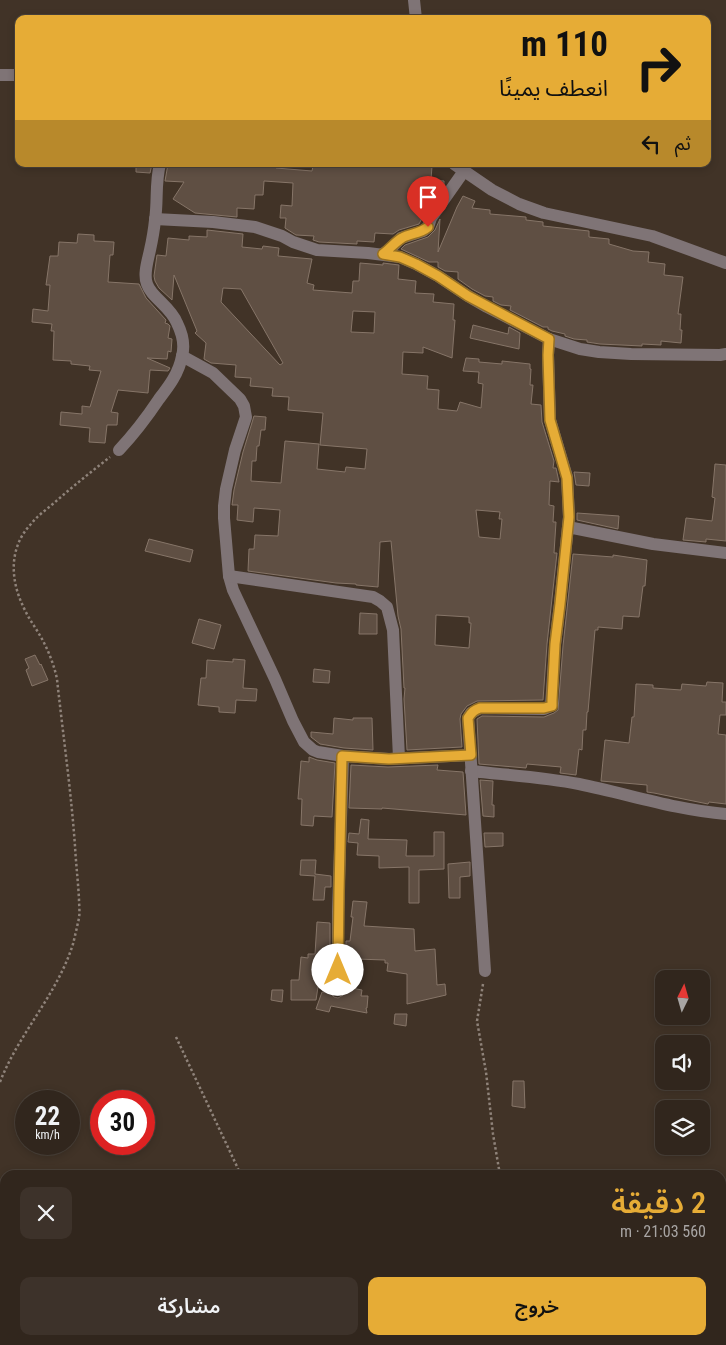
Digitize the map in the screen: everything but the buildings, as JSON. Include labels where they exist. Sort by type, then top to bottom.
[{"type":"street","points":[[414,0],[416,15]]},
{"type":"street","points":[[0,75],[15,75]]},
{"type":"street","points":[[119,450],[139,428],[177,373],[182,356],[182,337],[177,322],[169,309],[147,285],[147,262],[156,219],[156,182],[159,167]]},
{"type":"street","points":[[383,254],[401,238],[423,231],[428,227],[431,218],[459,168],[492,190],[519,204],[544,213],[652,236],[726,263]]},
{"type":"street","points":[[156,219],[214,222],[255,227],[317,250],[383,254],[400,257],[438,276],[468,296],[549,339],[580,349],[599,352],[726,354]]},
{"type":"street","points":[[485,971],[468,718],[471,713],[480,708],[544,708],[552,706],[555,644],[568,527],[569,501],[567,478],[550,420],[549,339]]},
{"type":"street","points":[[182,356],[213,373],[240,399],[246,412],[244,426],[235,450],[225,497],[224,518],[229,576],[233,590],[304,742],[313,750],[342,756],[399,758],[471,755]]},
{"type":"street","points":[[568,527],[653,544],[726,553]]},
{"type":"street","points":[[229,576],[373,596],[387,607],[393,630],[399,758]]},
{"type":"street","points":[[338,990],[342,756]]},
{"type":"street","points":[[472,771],[576,784],[679,808],[726,814]]},
{"type":"path","points":[[0,1082],[17,1047],[62,972],[72,945],[79,917],[72,799],[57,679],[45,646],[21,604],[14,581],[16,548],[31,524],[119,450]]},
{"type":"path","points":[[485,971],[478,1021],[499,1170]]},
{"type":"path","points":[[176,1037],[239,1170]]},
{"type":"route","points":[[338,970],[342,756],[389,759],[471,755],[468,718],[475,710],[480,708],[549,708],[552,706],[555,644],[569,517],[567,478],[550,420],[549,339],[487,307],[416,264],[400,257],[383,254],[401,238],[423,231],[428,227]]}]
